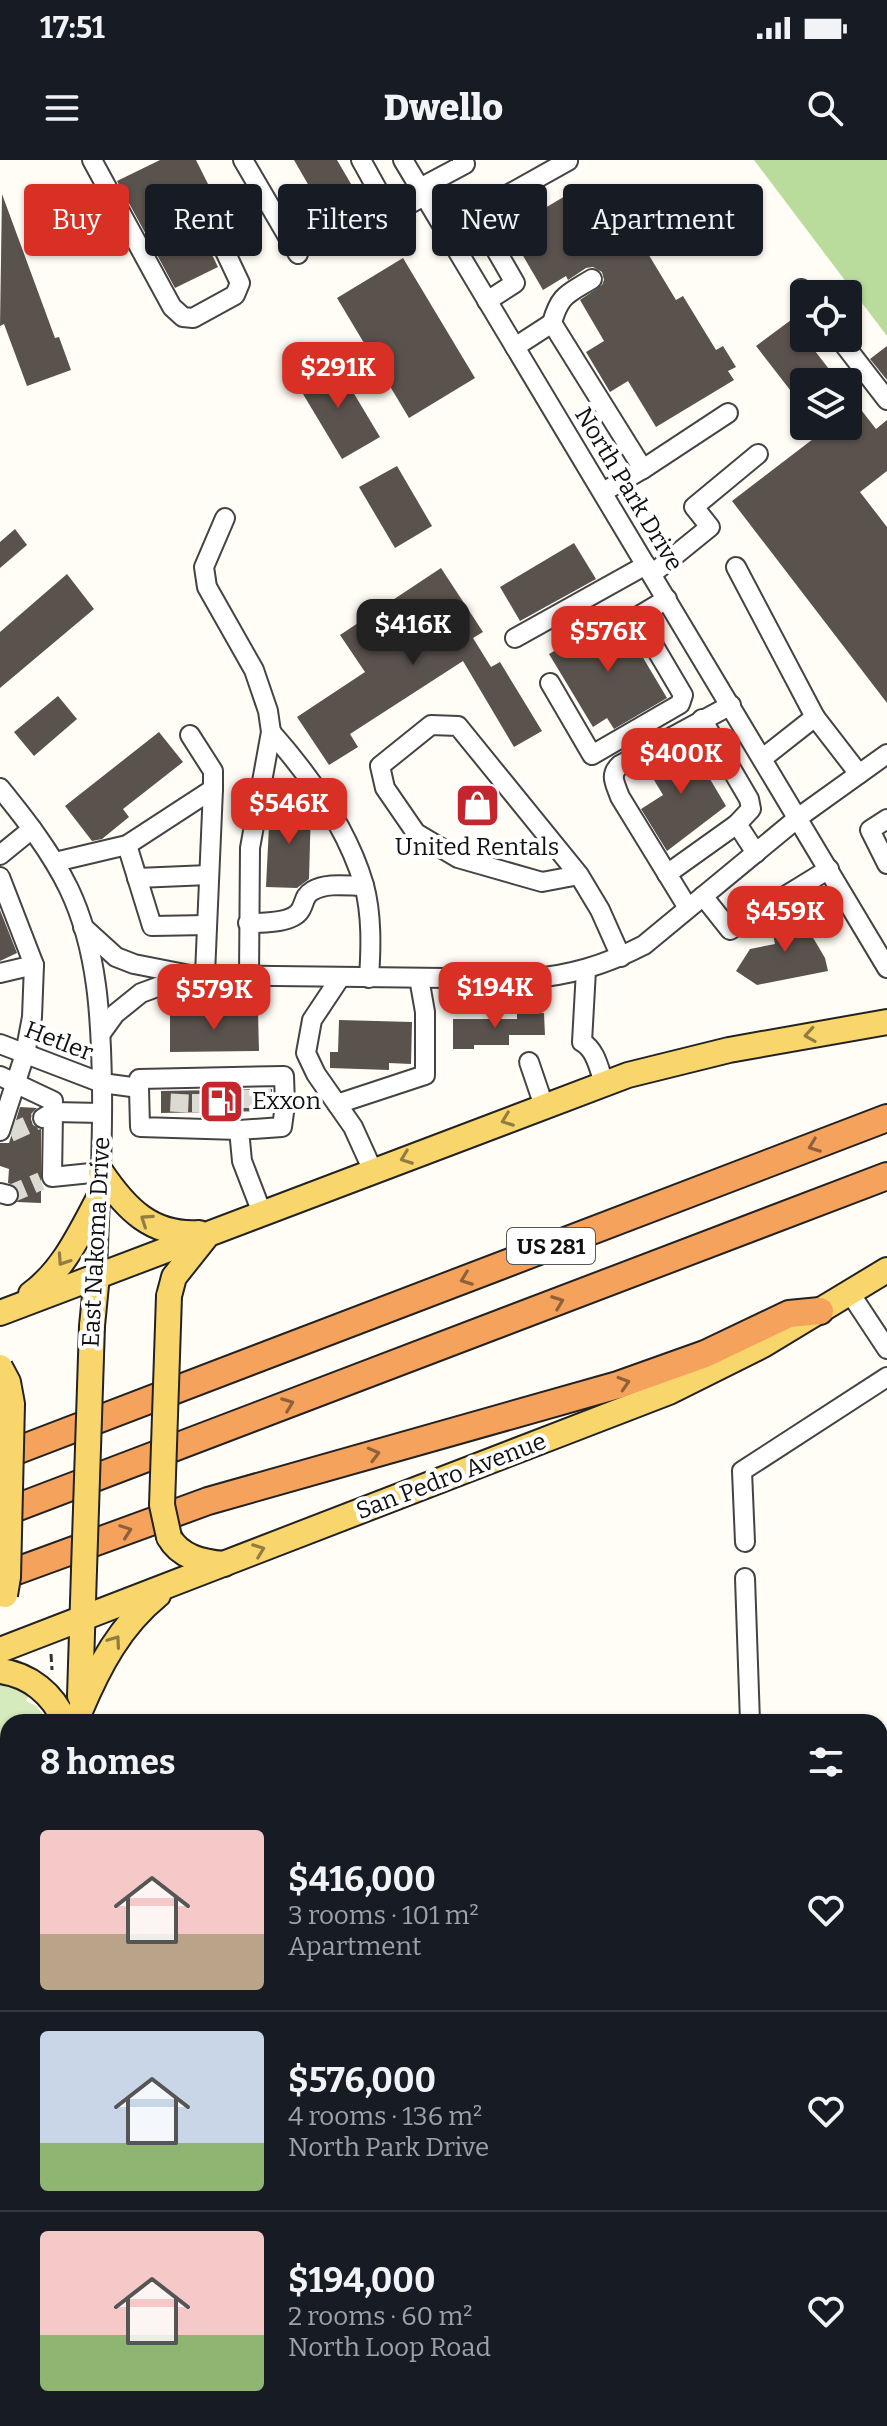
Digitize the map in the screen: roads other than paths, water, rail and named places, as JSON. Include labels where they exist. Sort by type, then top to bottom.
[{"type":"highway","name":"US 281","points":[[0,1457],[887,1118]]},
{"type":"highway","name":"US 281","points":[[0,1514],[887,1176]]},
{"type":"highway","points":[[2,1593],[208,1501],[618,1385],[705,1354],[789,1314],[820,1311]]},
{"type":"main road","points":[[4,1311],[604,1083],[695,1057],[887,1022]]},
{"type":"main road","points":[[4,1311],[42,1286],[51,1276],[71,1249],[101,1184],[147,1222],[170,1232],[209,1233]]},
{"type":"main road","points":[[209,1233],[181,1265],[169,1296],[162,1505],[169,1537],[177,1549],[187,1556],[224,1564]]},
{"type":"main road","name":"San Pedro Avenue","points":[[0,1650],[669,1392],[732,1362],[887,1270]]},
{"type":"main road","name":"East Nakoma Drive","points":[[76,1714],[92,1326],[97,1275]]},
{"type":"main road","points":[[0,1367],[8,1382],[12,1404],[8,1577],[2,1593]]},
{"type":"main road","points":[[78,1714],[97,1670],[116,1639],[132,1619],[171,1584]]},
{"type":"main road","points":[[0,1671],[18,1675],[41,1688],[56,1705],[70,1714]]},
{"type":"street","points":[[92,160],[172,307],[183,317],[193,318],[235,295],[240,283],[227,256]]},
{"type":"street","points":[[243,160],[278,220]]},
{"type":"street","points":[[361,160],[391,214],[465,164],[462,160]]},
{"type":"street","name":"North Park Drive","points":[[403,160],[432,209]]},
{"type":"street","points":[[527,184],[568,161]]},
{"type":"street","name":"North Park Drive","points":[[460,256],[885,961]]},
{"type":"street","points":[[487,301],[515,283],[499,256]]},
{"type":"street","points":[[515,347],[552,323],[557,304],[592,279]]},
{"type":"street","points":[[552,323],[643,469]]},
{"type":"street","points":[[850,352],[887,400]]},
{"type":"street","points":[[603,492],[728,413]]},
{"type":"street","points":[[515,638],[649,570],[710,527],[694,507],[758,454]]},
{"type":"street","points":[[225,518],[204,567],[207,587],[254,670],[268,711],[271,732],[250,848],[249,977]]},
{"type":"street","points":[[736,567],[815,717],[859,774]]},
{"type":"street","points":[[667,599],[637,617],[683,695]]},
{"type":"street","points":[[550,683],[592,755],[680,704],[683,695],[714,677]]},
{"type":"street","points":[[731,705],[620,765],[612,777],[620,797],[667,874],[730,930],[829,869]]},
{"type":"street","points":[[763,758],[815,717]]},
{"type":"street","points":[[667,874],[737,824],[751,809],[749,799],[702,719]]},
{"type":"street","points":[[579,875],[542,882],[458,858],[416,833],[385,788],[380,766],[431,725],[458,726],[579,875],[600,910],[621,957]]},
{"type":"street","points":[[271,732],[305,771],[346,838],[364,886],[371,939],[369,978]]},
{"type":"street","points":[[190,735],[213,771],[207,925],[198,975]]},
{"type":"street","points":[[83,927],[116,957],[134,964],[198,975],[525,979],[586,970],[644,945],[799,817],[887,754]]},
{"type":"street","name":"East Nakoma Drive","points":[[0,788],[55,862],[70,891],[83,927],[99,998],[102,1113],[97,1275]]},
{"type":"street","points":[[55,862],[127,845],[213,789]]},
{"type":"street","points":[[887,819],[870,830],[887,864]]},
{"type":"street","points":[[737,824],[756,853]]},
{"type":"street","points":[[0,855],[32,829]]},
{"type":"street","points":[[127,845],[152,926],[207,925]]},
{"type":"street","points":[[137,878],[209,875]]},
{"type":"street","points":[[0,877],[34,965],[32,1017],[25,1054],[8,1080],[3,1134]]},
{"type":"street","points":[[248,923],[275,922],[294,915],[311,891],[328,886],[364,886]]},
{"type":"street","points":[[0,973],[34,965]]},
{"type":"street","points":[[586,970],[582,1042],[593,1053],[604,1083]]},
{"type":"street","points":[[102,1032],[115,1014],[141,993],[198,975]]},
{"type":"street","points":[[340,978],[312,1020],[306,1053],[316,1074],[353,1127],[373,1171]]},
{"type":"street","points":[[337,1104],[425,1075],[425,1012],[419,978]]},
{"type":"street","name":"Hetler","points":[[0,1044],[102,1083],[139,1088]]},
{"type":"street","points":[[529,1062],[544,1106]]},
{"type":"street","points":[[284,1076],[282,1127],[263,1120],[233,1123],[179,1120],[140,1127],[139,1079],[180,1084],[221,1084],[262,1083],[284,1076]]},
{"type":"street","points":[[8,1080],[53,1101],[48,1115],[47,1179],[101,1184]]},
{"type":"street","points":[[48,1115],[102,1113]]},
{"type":"street","points":[[233,1123],[242,1161],[262,1213]]},
{"type":"street","points":[[850,1293],[887,1349]]},
{"type":"street","points":[[745,1542],[742,1471],[887,1377]]},
{"type":"street","points":[[745,1578],[750,1714]]},
{"type":"tunnel","points":[[262,1089],[263,1111]]},
{"type":"tunnel","points":[[201,1090],[201,1112]]},
{"type":"tunnel","points":[[221,1090],[221,1112]]},
{"type":"tunnel","points":[[242,1090],[242,1111]]},
{"type":"tunnel","points":[[179,1112],[180,1091]]},
{"type":"tunnel","points":[[10,1133],[43,1118]]},
{"type":"tunnel","points":[[8,1195],[41,1181]]},
{"type":"place","name":"United Rentals","points":[[477,805]]},
{"type":"place","name":"Exxon","points":[[221,1101]]}]
